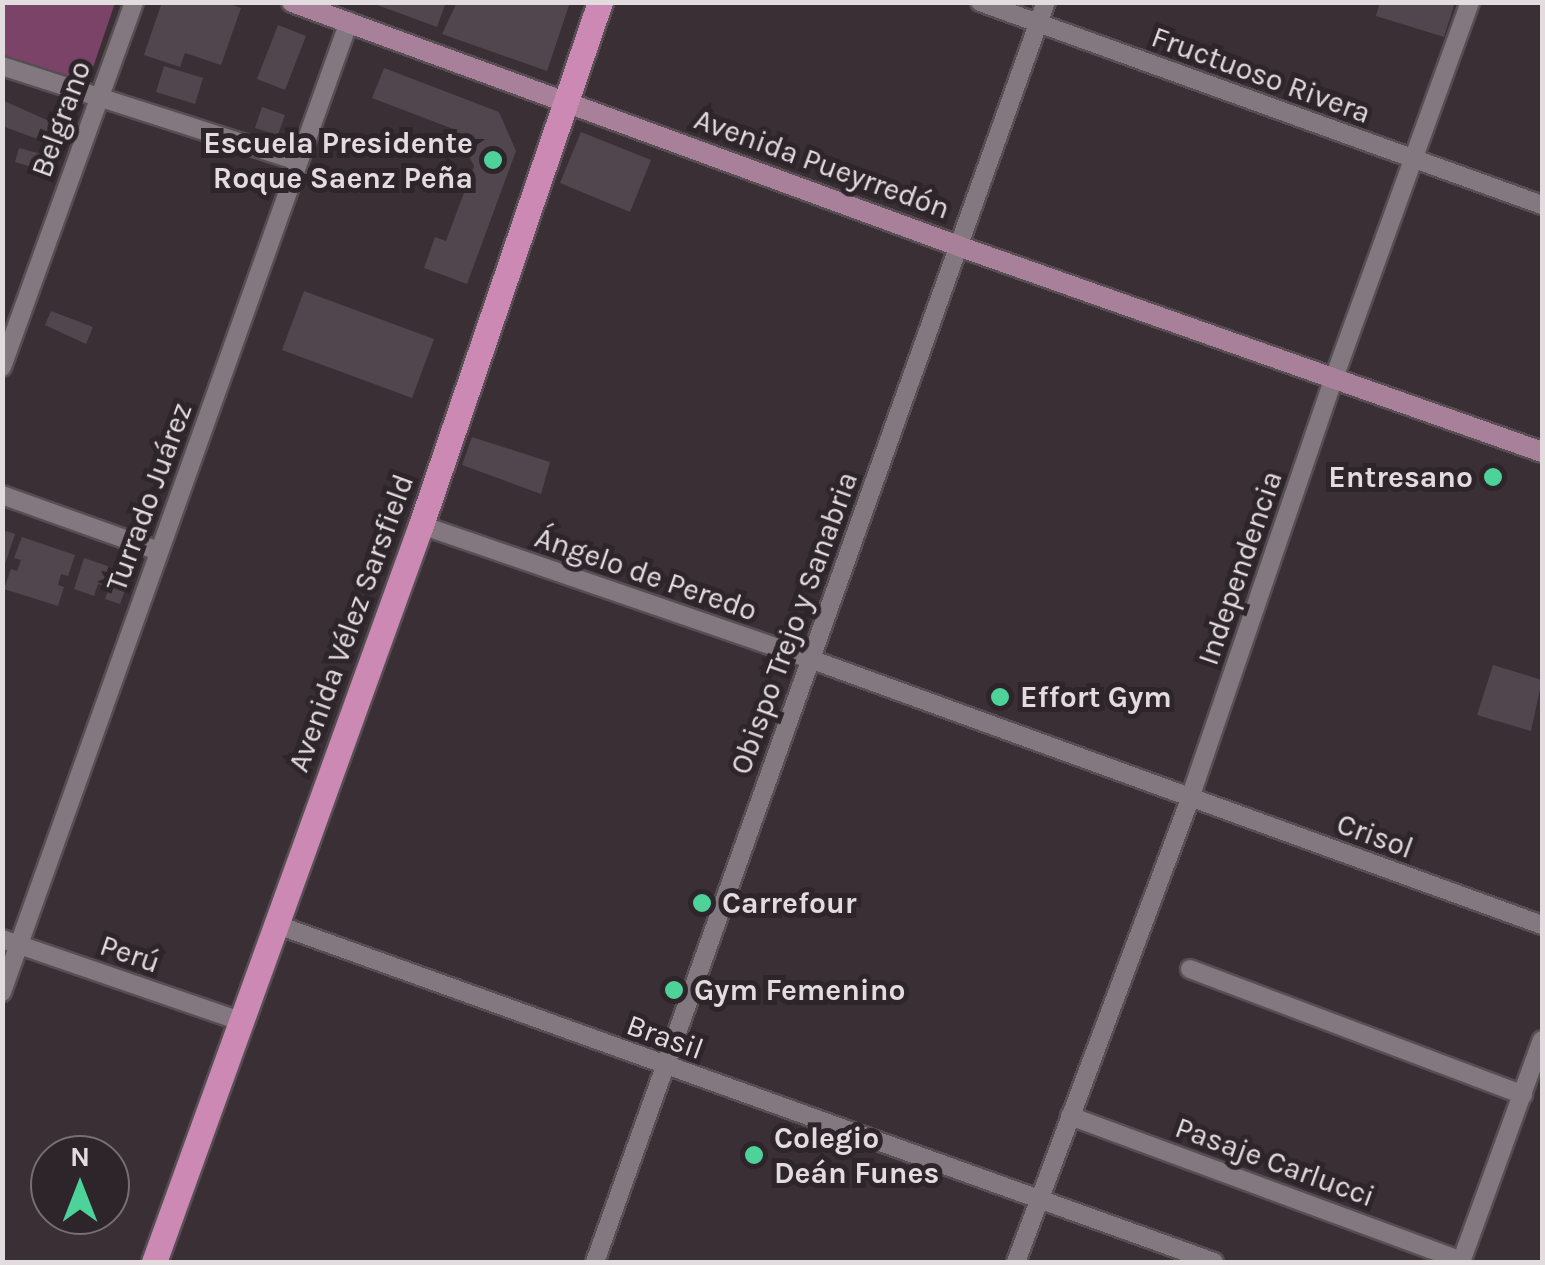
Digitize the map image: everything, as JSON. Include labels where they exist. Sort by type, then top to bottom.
[{"type":"main road","name":"Avenida Pueyrredón","points":[[292,2],[962,247],[1542,452]]},
{"type":"main road","name":"Avenida Vélez Sarsfield","points":[[154,1262],[421,525],[600,2]]},
{"type":"street","name":"Belgrano","points":[[2,368],[134,2]]},
{"type":"street","name":"Fructuoso Rivera","points":[[980,2],[1542,206]]},
{"type":"street","name":"Obispo Trejo y Sanabria","points":[[595,1262],[962,247],[1046,2]]},
{"type":"street","name":"Independencia","points":[[1016,1262],[1190,798],[1334,378],[1470,2]]},
{"type":"street","name":"Turrado Juárez","points":[[2,992],[11,943],[349,22]]},
{"type":"street","points":[[2,66],[298,161]]},
{"type":"street","points":[[2,495],[158,551]]},
{"type":"street","name":"Ángelo de Peredo","points":[[421,525],[1190,798]]},
{"type":"street","name":"Crisol","points":[[1190,798],[1542,925]]},
{"type":"street","name":"Brasil","points":[[275,924],[1214,1262]]},
{"type":"street","name":"Perú","points":[[11,943],[240,1020]]},
{"type":"street","points":[[1190,969],[1523,1096]]},
{"type":"street","points":[[1461,1262],[1542,1040]]},
{"type":"street","name":"Pasaje Carlucci","points":[[1070,1116],[1461,1262]]},
{"type":"shaded area","points":[[8,3],[115,3],[87,85],[3,56],[3,7]]},
{"type":"building","points":[[162,2],[225,2],[241,8],[221,65],[185,53],[180,67],[144,55]]},
{"type":"building","points":[[369,2],[446,2],[437,27]]},
{"type":"building","points":[[457,2],[570,2],[547,71],[442,34]]},
{"type":"building","points":[[1380,2],[1455,2],[1444,37],[1376,16]]},
{"type":"building","points":[[278,25],[306,36],[285,90],[257,79]]},
{"type":"building","points":[[164,66],[203,78],[195,104],[156,92]]},
{"type":"building","points":[[384,68],[499,112],[516,151],[467,284],[424,268],[435,237],[446,241],[474,166],[456,130],[372,98]]},
{"type":"building","points":[[2,100],[58,125],[54,145],[2,126]]},
{"type":"building","points":[[262,107],[285,115],[278,135],[255,128]]},
{"type":"building","points":[[581,132],[651,160],[630,212],[560,183]]},
{"type":"building","points":[[19,148],[49,156],[45,171],[15,162]]},
{"type":"building","points":[[304,291],[434,339],[412,398],[282,350]]},
{"type":"building","points":[[51,311],[93,327],[86,344],[45,325]]},
{"type":"building","points":[[472,437],[550,462],[541,494],[462,465]]},
{"type":"building","points":[[2,530],[15,534],[3,570],[2,569]]},
{"type":"building","points":[[22,537],[75,555],[68,576],[61,574],[58,585],[64,587],[58,606],[4,589],[11,569],[17,571],[21,560],[14,558]]},
{"type":"building","points":[[84,558],[131,574],[120,604],[105,599],[109,587],[98,584],[94,596],[74,589]]},
{"type":"building","points":[[1493,665],[1542,680],[1531,731],[1477,715]]},
{"type":"place","name":"Escuela Presidente Roque Saenz Peña","points":[[493,160]]},
{"type":"place","name":"Entresano","points":[[1493,477]]},
{"type":"place","name":"Effort Gym","points":[[1000,697]]},
{"type":"place","name":"Carrefour","points":[[702,903]]},
{"type":"place","name":"Gym Femenino","points":[[674,990]]},
{"type":"place","name":"Colegio Deán Funes","points":[[754,1155]]}]
